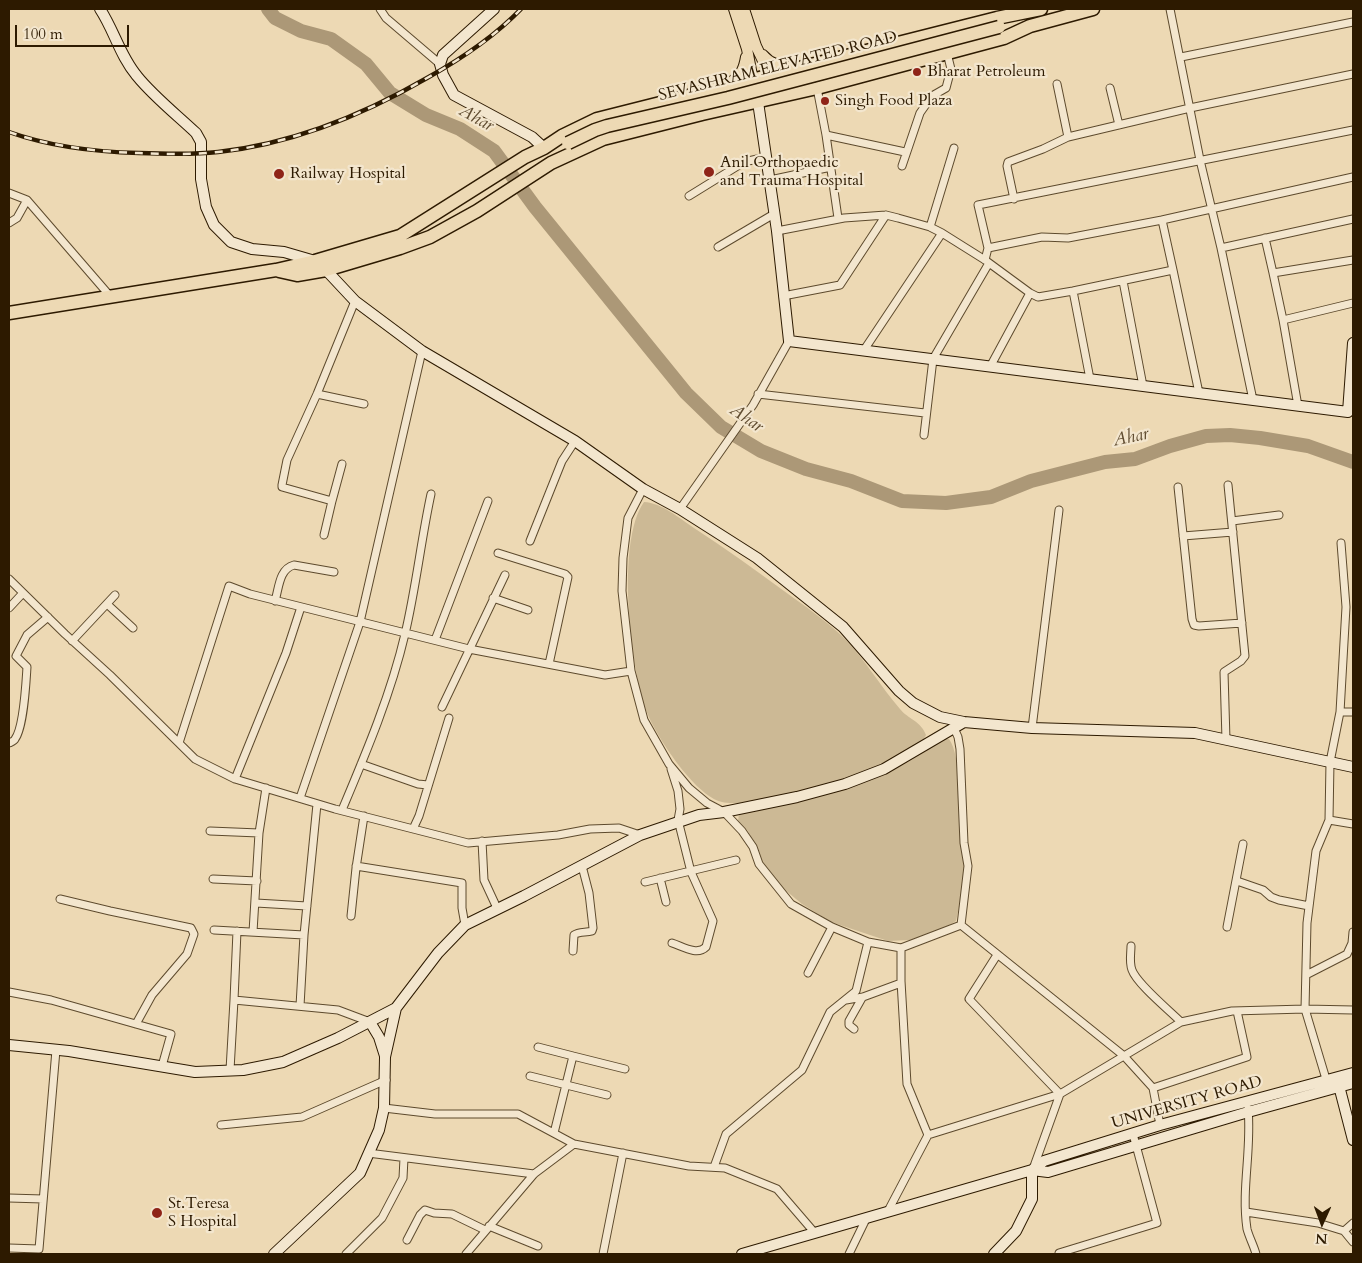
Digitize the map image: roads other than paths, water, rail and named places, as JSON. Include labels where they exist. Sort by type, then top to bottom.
[{"type":"highway","points":[[9,313],[276,270],[315,261],[400,236],[525,157],[597,119],[770,74],[997,18],[1041,9]]},
{"type":"highway","points":[[276,270],[298,275],[326,270],[430,237],[461,221],[551,163],[603,138],[818,88],[1004,38],[1030,26],[1094,9]]},
{"type":"highway","points":[[999,27],[1024,12]]},
{"type":"highway","points":[[999,27],[1030,26]]},
{"type":"highway","name":"SEVASHRAM ELEVATED ROAD","points":[[568,143],[607,126],[728,98],[999,27]]},
{"type":"highway","points":[[544,148],[568,143]]},
{"type":"highway","points":[[551,163],[568,143]]},
{"type":"main road","points":[[734,9],[751,47],[770,74],[780,96]]},
{"type":"main road","points":[[744,9],[751,47],[752,80],[758,102]]},
{"type":"main road","points":[[751,47],[768,61],[784,67],[799,67]]},
{"type":"main road","points":[[722,88],[738,78],[744,68],[751,47]]},
{"type":"street","points":[[100,9],[106,17],[121,52],[137,76],[196,132],[201,142],[202,179],[206,207],[214,225],[230,242],[252,249],[284,252],[315,261],[355,301],[422,352],[575,442],[643,489],[680,509],[757,558],[843,626],[899,691],[913,703],[940,717],[964,722],[1032,728],[1195,733],[1353,767]]},
{"type":"street","points":[[380,9],[386,18],[440,64],[454,95],[532,137],[544,148]]},
{"type":"street","points":[[440,64],[443,55],[494,9]]},
{"type":"street","points":[[1170,9],[1200,160],[1221,248],[1253,400]]},
{"type":"street","points":[[1181,57],[1353,22]]},
{"type":"street","points":[[902,166],[920,113],[932,96],[946,88],[951,70],[946,53]]},
{"type":"street","points":[[1014,199],[1006,166],[1008,162],[1068,137],[1190,108],[1353,74]]},
{"type":"street","points":[[1056,84],[1068,137]]},
{"type":"street","points":[[818,88],[838,218]]},
{"type":"street","points":[[1110,88],[1118,125]]},
{"type":"street","points":[[680,509],[753,404],[789,341],[777,231],[758,102]]},
{"type":"street","points":[[924,435],[925,413],[933,359],[987,261],[988,248],[978,205],[1353,130]]},
{"type":"street","points":[[826,135],[906,152]]},
{"type":"street","points":[[930,227],[954,148]]},
{"type":"street","points":[[689,196],[744,162],[766,157]]},
{"type":"street","points":[[770,180],[830,167]]},
{"type":"street","points":[[988,248],[1042,237],[1068,238],[1162,220],[1353,178]]},
{"type":"street","points":[[9,193],[27,200],[110,296]]},
{"type":"street","points":[[9,223],[17,218],[27,200]]},
{"type":"street","points":[[718,247],[774,214]]},
{"type":"street","points":[[783,296],[842,284],[886,215]]},
{"type":"street","points":[[777,231],[838,218],[886,215],[930,227],[942,233],[987,261],[1038,297],[1173,270]]},
{"type":"street","points":[[1221,248],[1353,219]]},
{"type":"street","points":[[1162,220],[1199,393]]},
{"type":"street","points":[[864,350],[942,233]]},
{"type":"street","points":[[1265,238],[1283,320],[1298,406]]},
{"type":"street","points":[[1273,273],[1353,260]]},
{"type":"street","points":[[1123,280],[1143,386]]},
{"type":"street","points":[[1073,291],[1090,379]]},
{"type":"street","points":[[990,367],[1030,293]]},
{"type":"street","points":[[332,501],[282,487],[282,485],[287,460],[317,394],[355,301]]},
{"type":"street","points":[[1283,320],[1353,302]]},
{"type":"street","points":[[789,341],[1350,413],[1353,344]]},
{"type":"street","points":[[300,798],[360,622],[422,352]]},
{"type":"street","points":[[317,394],[364,404]]},
{"type":"street","points":[[758,394],[925,413]]},
{"type":"street","points":[[530,541],[562,461],[575,442]]},
{"type":"street","points":[[324,535],[342,464]]},
{"type":"street","points":[[1226,740],[1224,672],[1241,661],[1245,656],[1228,485]]},
{"type":"street","points":[[1178,487],[1194,624],[1199,626],[1242,623]]},
{"type":"street","points":[[643,489],[628,518],[623,558],[622,591],[631,671],[644,720],[669,764],[689,788],[724,812],[742,831],[753,847],[759,864],[791,904],[832,927],[868,942],[901,948],[961,925]]},
{"type":"street","points":[[342,810],[390,687],[405,633],[431,494]]},
{"type":"street","points":[[435,640],[488,501]]},
{"type":"street","points":[[1032,728],[1059,510]]},
{"type":"street","points":[[1232,521],[1279,515]]},
{"type":"street","points":[[1183,536],[1233,532]]},
{"type":"street","points":[[1341,543],[1346,606],[1340,712],[1330,762],[1329,820],[1316,851],[1309,906],[1305,1009],[1331,1078],[1340,1088],[1353,1140]]},
{"type":"street","points":[[498,553],[565,574],[568,577],[549,664]]},
{"type":"street","points":[[275,601],[284,571],[289,567],[294,566],[334,572]]},
{"type":"street","points":[[442,707],[505,576]]},
{"type":"street","points":[[9,579],[195,759],[235,779],[317,804],[468,843],[558,835],[590,829],[620,828],[640,835]]},
{"type":"street","points":[[179,743],[229,586],[275,601],[469,649],[605,674],[631,671]]},
{"type":"street","points":[[9,608],[23,593]]},
{"type":"street","points":[[72,641],[115,594]]},
{"type":"street","points":[[493,598],[528,610]]},
{"type":"street","points":[[106,604],[133,628]]},
{"type":"street","points":[[235,779],[286,653],[302,607]]},
{"type":"street","points":[[9,743],[15,739],[20,725],[26,682],[27,667],[16,656],[27,634],[48,617]]},
{"type":"street","points":[[1340,712],[1353,712]]},
{"type":"street","points":[[413,829],[419,816],[449,718]]},
{"type":"street","points":[[9,1045],[56,1050],[195,1072],[243,1070],[283,1062],[338,1038],[396,1008],[438,953],[465,925],[640,835],[678,820],[797,797],[845,784],[884,769],[964,722]]},
{"type":"street","points":[[954,728],[960,749],[964,843],[968,866],[961,925]]},
{"type":"street","points":[[361,764],[418,784],[428,785]]},
{"type":"street","points":[[669,764],[678,791],[680,808],[678,820],[691,872],[713,921],[706,947],[703,950],[698,951],[672,943]]},
{"type":"street","points":[[253,932],[259,833],[266,788]]},
{"type":"street","points":[[300,1006],[304,935],[317,804]]},
{"type":"street","points":[[351,916],[364,816]]},
{"type":"street","points":[[1329,820],[1353,824]]},
{"type":"street","points":[[210,831],[259,833]]},
{"type":"street","points":[[482,841],[484,880],[496,908]]},
{"type":"street","points":[[1227,927],[1243,844]]},
{"type":"street","points":[[645,882],[736,860]]},
{"type":"street","points":[[356,866],[462,883],[462,908],[465,925]]},
{"type":"street","points":[[574,951],[574,935],[592,931],[593,928],[589,893],[582,866]]},
{"type":"street","points":[[660,878],[666,902]]},
{"type":"street","points":[[213,879],[257,881]]},
{"type":"street","points":[[1237,881],[1263,890],[1271,897],[1279,900],[1309,906]]},
{"type":"street","points":[[60,899],[191,928],[194,934],[187,954],[152,995],[136,1024]]},
{"type":"street","points":[[256,902],[307,906]]},
{"type":"street","points":[[961,925],[1124,1056],[1153,1088],[1160,1125]]},
{"type":"street","points":[[808,973],[832,927]]},
{"type":"street","points":[[214,930],[304,935]]},
{"type":"street","points":[[230,1070],[237,931]]},
{"type":"street","points":[[1306,975],[1347,954],[1353,942],[1353,932]]},
{"type":"street","points":[[714,1167],[726,1134],[802,1070],[830,1012],[856,991],[868,942]]},
{"type":"street","points":[[1131,946],[1130,964],[1132,972],[1181,1022]]},
{"type":"street","points":[[901,948],[901,983],[907,1084],[928,1135]]},
{"type":"street","points":[[997,955],[969,999],[1060,1094]]},
{"type":"street","points":[[845,1000],[862,998],[901,983]]},
{"type":"street","points":[[9,992],[51,1000],[171,1034],[162,1066]]},
{"type":"street","points":[[854,1029],[849,1025],[849,1021],[862,998]]},
{"type":"street","points":[[234,1000],[338,1010],[370,1022],[385,1057]]},
{"type":"street","points":[[274,1254],[360,1173],[378,1130],[384,1108],[385,1057],[396,1008]]},
{"type":"street","points":[[888,1211],[928,1135],[1060,1094],[1181,1022],[1237,1011],[1353,1010]]},
{"type":"street","points":[[1153,1088],[1247,1056],[1237,1011]]},
{"type":"street","points":[[538,1047],[626,1068]]},
{"type":"street","points":[[9,1248],[40,1250],[56,1050]]},
{"type":"street","points":[[554,1133],[573,1056]]},
{"type":"street","name":"UNIVERSITY ROAD","points":[[1032,1170],[1048,1172],[1136,1145],[1353,1072]]},
{"type":"street","points":[[530,1076],[607,1095]]},
{"type":"street","points":[[221,1125],[302,1117],[386,1080]]},
{"type":"street","name":"UNIVERSITY ROAD","points":[[742,1254],[1032,1170],[1044,1161],[1160,1125],[1340,1088],[1353,1083]]},
{"type":"street","points":[[994,1254],[1016,1231],[1032,1199],[1032,1170],[1060,1094]]},
{"type":"street","points":[[1247,1107],[1248,1138],[1245,1192],[1247,1230],[1256,1254]]},
{"type":"street","points":[[384,1108],[435,1114],[518,1114],[574,1144],[689,1166],[725,1168],[777,1189],[814,1232]]},
{"type":"street","points":[[1059,1254],[1157,1223],[1133,1134]]},
{"type":"street","points":[[466,1254],[534,1174],[574,1144]]},
{"type":"street","points":[[368,1153],[534,1174]]},
{"type":"street","points":[[603,1254],[623,1153]]},
{"type":"street","points":[[346,1254],[382,1218],[403,1178],[404,1158]]},
{"type":"street","points":[[9,1198],[43,1199]]},
{"type":"street","points":[[407,1240],[420,1215],[425,1210],[434,1213],[452,1214],[538,1246]]},
{"type":"street","points":[[1246,1212],[1318,1223],[1344,1230],[1353,1242]]},
{"type":"street","points":[[849,1254],[866,1218]]},
{"type":"street","points":[[1344,1230],[1353,1223]]},
{"type":"waterway","name":"Ahar","points":[[268,9],[275,18],[301,31],[331,39],[366,64],[390,93],[426,115],[460,129],[494,151],[535,207],[686,393],[721,427],[761,451],[806,469],[851,481],[902,501],[946,503],[991,497],[1031,481],[1105,462],[1135,459],[1170,446],[1206,436],[1230,435],[1308,446],[1353,462]]},
{"type":"railway","points":[[9,132],[56,145],[123,152],[208,153],[273,142],[300,135],[352,116],[403,91],[440,71],[477,47],[521,9]]},
{"type":"place","name":"Bharat Petroleum","points":[[917,72]]},
{"type":"place","name":"Singh Food Plaza","points":[[825,101]]},
{"type":"place","name":"Anil Orthopaedic and Trauma Hospital","points":[[709,172]]},
{"type":"place","name":"Railway Hospital","points":[[279,174]]},
{"type":"place","name":"St.Teresa S Hospital","points":[[157,1213]]}]
